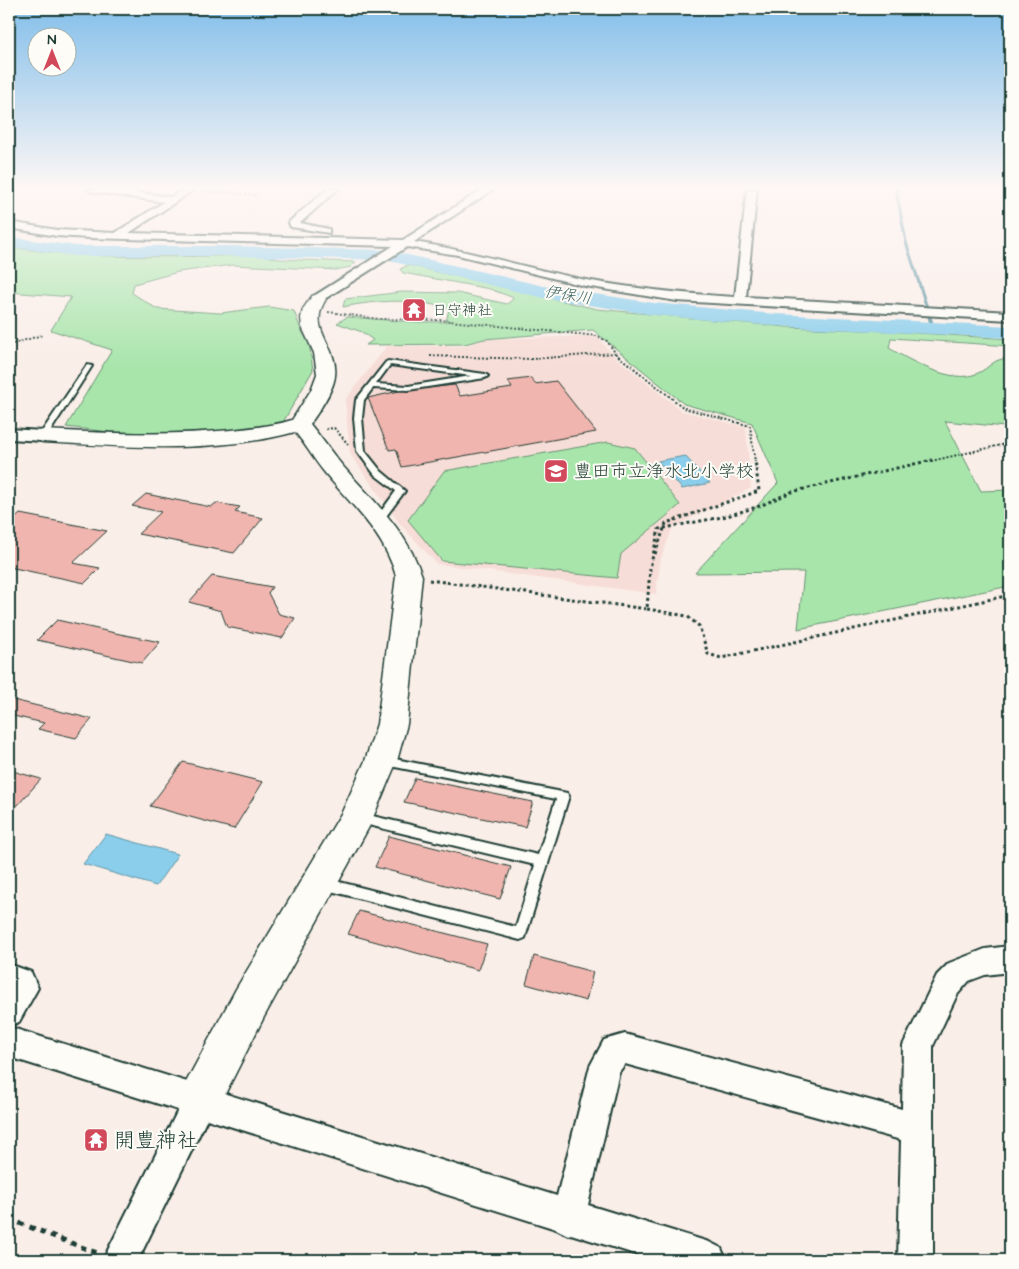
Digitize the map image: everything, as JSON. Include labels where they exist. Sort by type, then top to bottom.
[{"type":"street","points":[[9,434],[115,441],[181,440],[277,430],[299,424],[322,387],[327,372],[326,361],[308,316],[310,308],[319,305],[366,267],[395,248]]},
{"type":"street","points":[[432,248],[458,252],[555,276],[622,289],[740,302],[924,310],[1010,316]]},
{"type":"street","points":[[740,302],[746,248]]},
{"type":"street","points":[[114,1259],[250,1003],[357,817],[381,760],[392,724],[409,576],[404,557],[378,521],[321,454],[310,436],[299,424]]},
{"type":"street","points":[[916,1260],[918,1045],[947,985],[959,972],[985,962],[1010,959]]},
{"type":"street","points":[[9,977],[24,983],[24,988],[9,1012]]},
{"type":"street","points":[[9,1042],[568,1218],[709,1260]]},
{"type":"street","points":[[568,1218],[605,1066],[615,1051],[625,1049],[918,1128]]},
{"type":"lane","points":[[370,386],[408,388],[485,376],[388,363],[370,386],[360,400],[358,418],[361,451],[378,473],[402,491],[378,521]]},
{"type":"lane","points":[[43,436],[89,366]]},
{"type":"lane","points":[[321,882],[520,934],[562,796],[393,760],[381,760]]},
{"type":"lane","points":[[357,817],[543,862]]},
{"type":"path","points":[[319,305],[378,319],[440,320],[597,336],[607,341],[615,353],[684,408],[750,426],[759,491],[666,523],[650,568]]},
{"type":"path","points":[[9,346],[42,335]]},
{"type":"path","points":[[424,355],[531,359],[615,353]]},
{"type":"path","points":[[323,430],[334,428],[350,446],[361,451]]},
{"type":"path","points":[[647,609],[650,568],[659,529],[731,515],[780,498],[791,492],[1010,443]]},
{"type":"path","points":[[409,576],[687,616],[699,626],[703,644],[708,654],[721,658],[1010,595]]},
{"type":"path","points":[[9,1219],[114,1259]]},
{"type":"shaded area","name":"豊田市立浄水北小学校","points":[[597,336],[614,356],[682,411],[746,427],[751,488],[673,527],[661,558],[656,594],[437,564],[400,524],[350,454],[345,400],[387,346],[466,346],[484,339]]},
{"type":"green space","points":[[9,248],[103,256],[261,255],[280,259],[356,262],[351,267],[336,270],[233,265],[178,272],[134,284],[132,293],[157,309],[220,313],[269,307],[294,311],[301,330],[309,343],[313,370],[282,424],[162,438],[66,427],[112,350],[51,330],[71,297],[9,292]]},
{"type":"green space","points":[[408,265],[597,309],[786,327],[1010,339],[1010,346],[891,338],[889,348],[931,370],[955,376],[976,374],[996,361],[1010,359],[1010,420],[1005,427],[945,421],[981,491],[1010,490],[1010,586],[798,629],[804,572],[695,573],[778,483],[752,423],[684,404],[593,330],[484,339],[465,344],[366,345],[373,340],[362,332],[337,323],[347,317],[413,322],[446,322],[449,309],[423,303],[396,301],[343,307],[345,299],[402,292],[457,293],[507,304],[514,298],[490,289],[403,273],[400,269]]},
{"type":"green space","points":[[608,442],[635,448],[680,505],[621,554],[617,578],[442,561],[408,520],[444,471]]},
{"type":"water","points":[[685,456],[710,483],[682,489],[658,461]]},
{"type":"water","points":[[106,834],[178,854],[156,886],[83,864]]},
{"type":"building","points":[[531,378],[535,384],[556,381],[596,432],[402,467],[396,449],[389,450],[368,398],[399,391],[455,385],[460,396],[512,388],[508,381]]},
{"type":"building","points":[[146,494],[211,507],[216,503],[240,507],[235,512],[263,518],[234,553],[138,534],[161,512],[132,506]]},
{"type":"building","points":[[20,514],[107,531],[73,563],[100,568],[85,583],[9,567],[9,524]]},
{"type":"building","points":[[212,576],[272,587],[268,593],[279,614],[295,618],[282,638],[227,627],[221,611],[189,602]]},
{"type":"building","points":[[57,620],[160,642],[142,663],[37,640]]},
{"type":"building","points":[[9,699],[92,719],[76,738],[38,729],[44,723],[9,715]]},
{"type":"building","points":[[183,762],[263,782],[234,829],[150,806]]},
{"type":"building","points":[[9,770],[41,779],[9,815]]},
{"type":"building","points":[[415,778],[533,802],[525,827],[404,802]]},
{"type":"building","points":[[389,836],[511,867],[500,899],[375,867]]},
{"type":"building","points":[[359,911],[487,944],[478,970],[348,934]]},
{"type":"building","points":[[534,956],[593,972],[586,1001],[526,984]]},
{"type":"waterway","name":"伊保川","points":[[56,248],[115,252],[229,251],[386,255],[544,292],[654,309],[776,320],[1010,332]]},
{"type":"waterway","points":[[908,248],[927,308]]},
{"type":"waterway","points":[[926,306],[933,328]]},
{"type":"place","name":"日守神社","points":[[414,310]]},
{"type":"place","name":"豊田市立浄水北小学校","points":[[556,471]]},
{"type":"place","name":"開豊神社","points":[[96,1140]]}]
